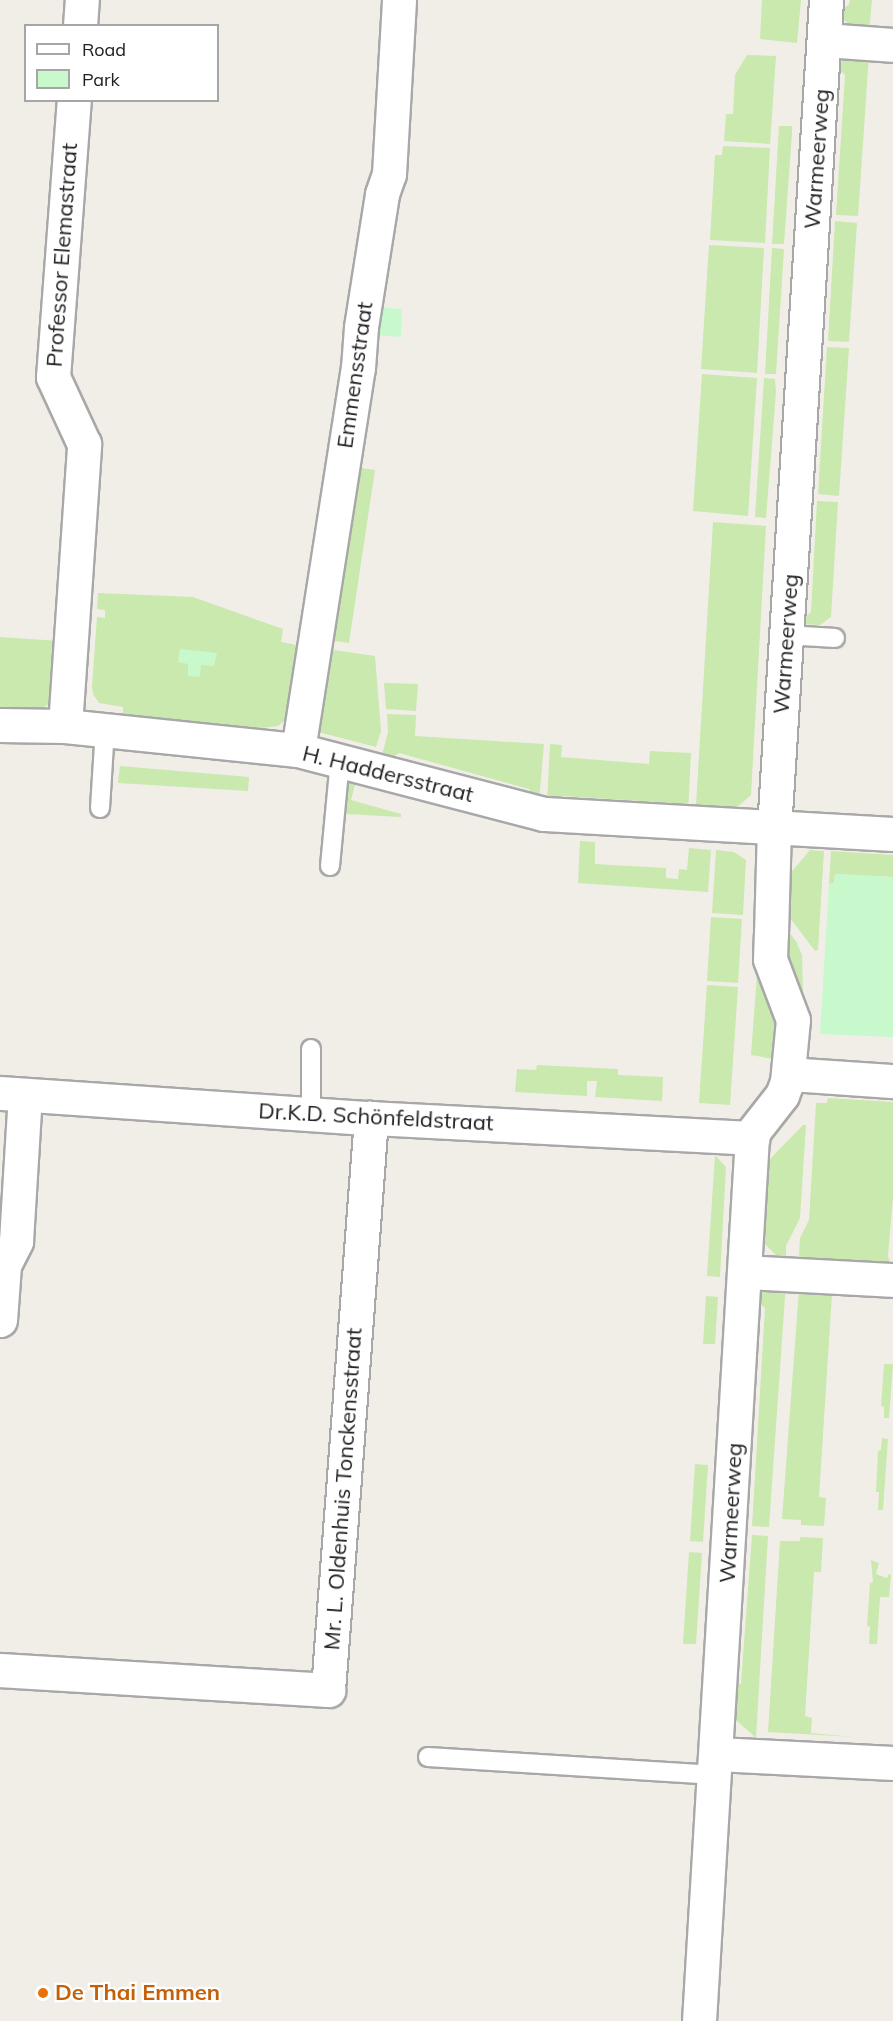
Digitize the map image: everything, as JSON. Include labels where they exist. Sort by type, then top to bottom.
[{"type":"street","points":[[80,24],[82,0]]},
{"type":"street","name":"Emmensstraat","points":[[298,750],[358,368],[361,327],[377,225],[382,194],[389,174],[399,0]]},
{"type":"street","name":"Warmeerweg","points":[[699,2021],[752,1138],[761,1118],[782,1095],[789,1074],[793,1020],[770,959],[774,829],[826,0]]},
{"type":"street","points":[[824,40],[893,45]]},
{"type":"street","name":"Professor Elemastraat","points":[[64,726],[84,444],[53,377],[74,102]]},
{"type":"street","name":"H. Haddersstraat","points":[[0,724],[105,729],[298,750],[544,814],[774,829],[893,834]]},
{"type":"street","points":[[789,1074],[893,1081]]},
{"type":"street","points":[[0,1320],[4,1265],[16,1241],[12,1094]]},
{"type":"street","name":"Dr.K.D. Schönfeldstraat","points":[[12,1094],[371,1118],[752,1138]]},
{"type":"street","name":"Mr. L. Oldenhuis Tonckensstraat","points":[[0,1670],[328,1690],[371,1118]]},
{"type":"street","points":[[744,1272],[893,1280]]},
{"type":"street","points":[[716,1765],[893,1762]]},
{"type":"lane","points":[[787,635],[835,638]]},
{"type":"lane","points":[[100,808],[105,729]]},
{"type":"lane","points":[[330,866],[340,761]]},
{"type":"lane","points":[[311,1049],[311,1114]]},
{"type":"lane","points":[[428,1757],[716,1765]]},
{"type":"green space","points":[[762,0],[801,0],[797,43],[760,39]]},
{"type":"green space","points":[[850,0],[872,0],[869,32],[857,32],[838,14],[849,4]]},
{"type":"green space","points":[[856,54],[869,55],[858,216],[836,215],[845,75],[835,65]]},
{"type":"green space","points":[[747,55],[776,56],[770,144],[724,141],[726,114],[733,114],[735,75]]},
{"type":"green space","points":[[779,126],[792,126],[792,133],[784,244],[772,244]]},
{"type":"green space","points":[[723,146],[770,148],[765,243],[710,240],[715,155],[722,155]]},
{"type":"green space","points":[[835,221],[857,223],[849,342],[828,341]]},
{"type":"green space","points":[[709,245],[764,248],[757,373],[701,369]]},
{"type":"green space","points":[[772,248],[784,249],[776,374],[765,374]]},
{"type":"green space","points":[[375,307],[402,309],[401,337],[373,335]]},
{"type":"green space","points":[[827,347],[849,348],[839,496],[818,494]]},
{"type":"green space","points":[[702,374],[757,378],[748,516],[693,511]]},
{"type":"green space","points":[[764,378],[775,379],[776,392],[766,518],[755,517]]},
{"type":"green space","points":[[354,467],[375,470],[349,643],[328,640]]},
{"type":"green space","points":[[817,501],[838,502],[831,617],[820,625],[799,624],[811,612]]},
{"type":"green space","points":[[713,522],[766,526],[751,795],[736,808],[696,805]]},
{"type":"green space","points":[[98,593],[193,597],[283,629],[281,642],[302,646],[288,718],[278,726],[260,728],[123,717],[123,707],[99,703],[93,694],[92,687],[97,617],[105,618],[105,610],[97,609]]},
{"type":"green space","points":[[0,637],[60,641],[51,702],[42,709],[0,713]]},
{"type":"green space","points":[[180,649],[217,653],[214,666],[201,665],[200,677],[188,676],[188,664],[178,662]]},
{"type":"green space","points":[[327,649],[375,656],[381,731],[376,747],[318,732]]},
{"type":"green space","points":[[384,683],[418,684],[416,711],[386,709]]},
{"type":"green space","points":[[387,714],[416,715],[415,736],[544,744],[539,802],[529,789],[399,753],[388,760],[381,759],[388,732]]},
{"type":"green space","points":[[550,744],[562,745],[561,757],[649,764],[650,751],[691,753],[688,814],[681,813],[673,803],[562,796],[553,804],[547,804]]},
{"type":"green space","points":[[120,766],[249,777],[248,791],[118,783]]},
{"type":"green space","points":[[357,777],[351,800],[401,814],[401,817],[345,814],[347,778]]},
{"type":"green space","points":[[580,841],[595,842],[595,864],[666,868],[666,878],[678,879],[679,869],[687,870],[689,848],[711,850],[708,892],[578,883]]},
{"type":"green space","points":[[716,850],[734,852],[746,860],[743,915],[712,913]]},
{"type":"green space","points":[[810,850],[824,851],[818,950],[815,951],[787,914],[783,882]]},
{"type":"green space","points":[[831,851],[893,855],[893,877],[835,874],[834,883],[829,884]]},
{"type":"green space","points":[[835,874],[893,877],[893,1037],[820,1034],[829,884],[834,883]]},
{"type":"green space","points":[[711,917],[742,919],[738,983],[707,981]]},
{"type":"green space","points":[[780,921],[796,941],[802,955],[803,991],[800,994],[779,951]]},
{"type":"green space","points":[[757,975],[760,975],[777,1016],[773,1059],[751,1055]]},
{"type":"green space","points":[[707,985],[738,987],[730,1105],[699,1103]]},
{"type":"green space","points":[[537,1065],[618,1069],[618,1075],[663,1077],[662,1101],[595,1097],[597,1081],[587,1081],[587,1096],[515,1092],[517,1069],[536,1070]]},
{"type":"green space","points":[[828,1098],[893,1102],[893,1197],[888,1256],[890,1263],[799,1257],[800,1238],[809,1220],[816,1103],[827,1103]]},
{"type":"green space","points":[[803,1125],[806,1125],[800,1218],[786,1246],[786,1257],[777,1256],[764,1243],[760,1243],[767,1168],[770,1159]]},
{"type":"green space","points":[[715,1155],[726,1167],[720,1277],[707,1276]]},
{"type":"green space","points":[[775,1282],[786,1283],[769,1527],[752,1526],[765,1308],[756,1300],[757,1294]]},
{"type":"green space","points":[[799,1289],[882,1295],[832,1294],[819,1497],[826,1498],[824,1526],[801,1525],[801,1520],[782,1519]]},
{"type":"green space","points":[[706,1296],[718,1297],[715,1344],[703,1344]]},
{"type":"green space","points":[[884,1364],[893,1364],[889,1418],[884,1418],[884,1407],[881,1406]]},
{"type":"green space","points":[[882,1438],[888,1439],[883,1510],[878,1510],[879,1492],[876,1492],[878,1451],[881,1450]]},
{"type":"green space","points":[[695,1464],[708,1465],[703,1542],[690,1541]]},
{"type":"green space","points":[[752,1535],[768,1536],[756,1738],[736,1720],[730,1720],[732,1691],[741,1683]]},
{"type":"green space","points":[[800,1537],[823,1538],[821,1572],[814,1572],[805,1716],[812,1718],[811,1733],[854,1737],[768,1732],[780,1541],[800,1541]]},
{"type":"green space","points":[[689,1552],[702,1553],[696,1644],[683,1644]]},
{"type":"green space","points":[[871,1560],[879,1563],[876,1574],[887,1578],[889,1574],[891,1575],[889,1597],[880,1597],[877,1644],[869,1644],[870,1627],[867,1626],[870,1583],[873,1582]]},
{"type":"place","name":"De Thai Emmen","points":[[43,1993]]}]
